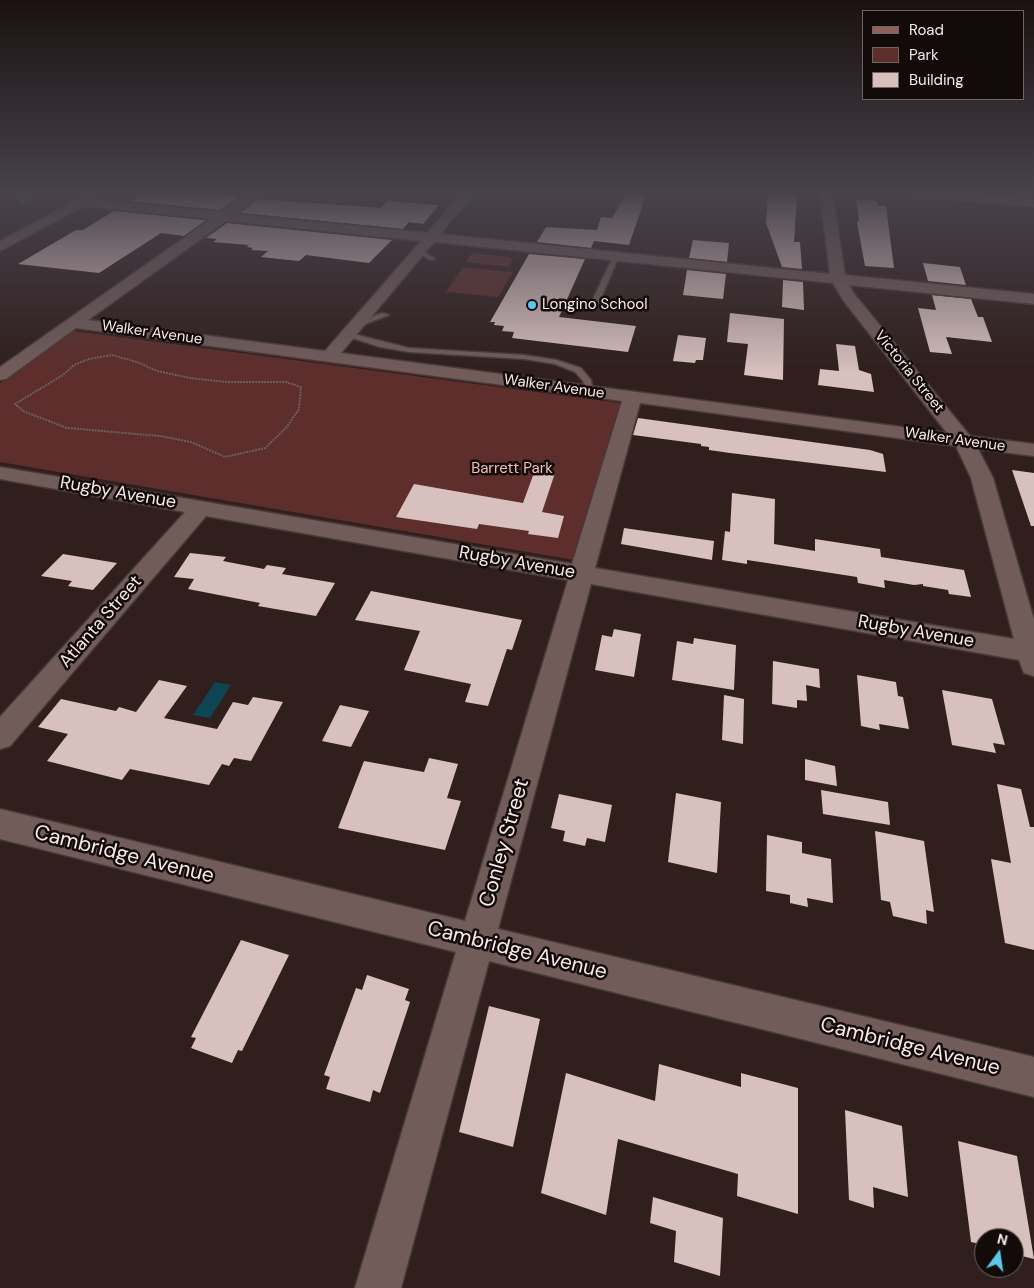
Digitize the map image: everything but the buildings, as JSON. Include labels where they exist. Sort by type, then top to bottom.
[{"type":"street","points":[[0,374],[172,252]]},
{"type":"street","points":[[329,357],[417,252]]},
{"type":"street","points":[[578,252],[1034,299]]},
{"type":"street","name":"Victoria Street","points":[[834,252],[838,278],[848,296],[964,441],[982,478],[1033,657]]},
{"type":"street","name":"Walker Avenue","points":[[73,323],[1034,450]]},
{"type":"street","name":"Conley Street","points":[[378,1288],[632,397]]},
{"type":"street","name":"Rugby Avenue","points":[[0,473],[582,574],[1033,657]]},
{"type":"street","name":"Atlanta Street","points":[[0,737],[201,508]]},
{"type":"street","name":"Cambridge Avenue","points":[[0,824],[1034,1078]]},
{"type":"lane","points":[[420,252],[432,259]]},
{"type":"lane","points":[[594,305],[616,256]]},
{"type":"lane","points":[[353,329],[386,315]]},
{"type":"lane","points":[[353,329],[383,345],[417,351],[524,357],[557,362],[578,370],[587,380],[589,391]]},
{"type":"path","points":[[112,355],[137,362],[157,371],[190,378],[227,382],[286,382],[301,387],[299,409],[286,428],[265,448],[225,458],[191,442],[160,436],[66,428],[23,411],[15,404],[25,396],[63,375],[74,366],[89,359],[112,355]]},
{"type":"green space","points":[[472,253],[514,258],[508,267],[466,262]]},
{"type":"green space","points":[[463,267],[513,272],[498,297],[446,292]]},
{"type":"green space","name":"Barrett Park","points":[[74,331],[620,403],[574,560],[0,462],[0,383]]},
{"type":"water","points":[[215,682],[231,685],[210,718],[193,715]]},
{"type":"place","name":"Longino School","points":[[532,305]]}]
